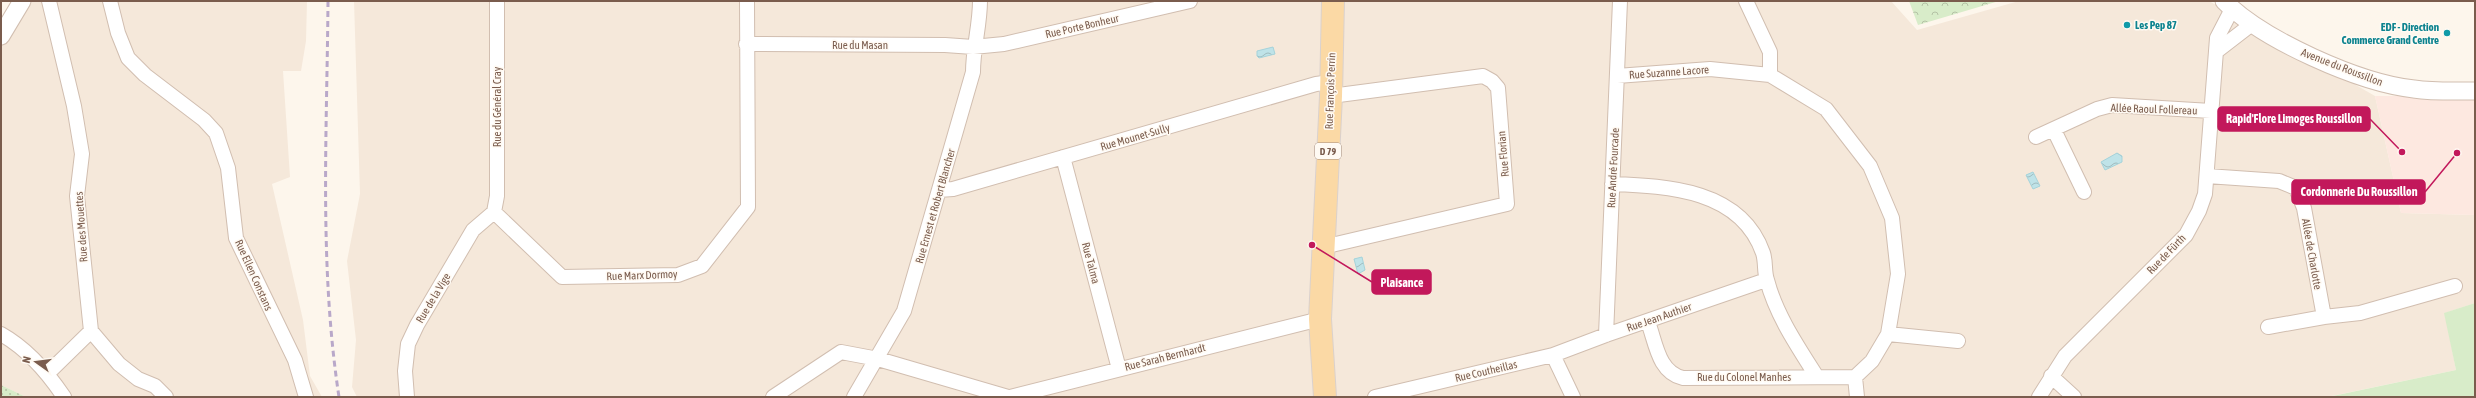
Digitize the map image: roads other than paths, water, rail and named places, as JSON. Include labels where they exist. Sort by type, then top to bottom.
[{"type":"main road","name":"Rue François Perrin","points":[[1325,397],[1320,319],[1331,89],[1333,1]]},
{"type":"street","points":[[1,36],[22,1]]},
{"type":"street","name":"Rue des Mouettes","points":[[49,1],[74,106],[82,154],[77,196],[91,331]]},
{"type":"street","name":"Rue Ellen Constans","points":[[110,1],[118,33],[128,58],[145,75],[204,120],[216,133],[228,168],[236,238],[294,360],[306,397]]},
{"type":"street","name":"Rue du Général Cray","points":[[494,212],[497,196],[497,1]]},
{"type":"street","name":"Rue Marx Dormoy","points":[[494,212],[562,277],[678,275],[702,266],[748,207],[746,44],[747,1]]},
{"type":"street","name":"Rue Ernest et Robert Blancher","points":[[854,397],[878,359],[904,311],[973,72],[973,47],[980,22],[980,1]]},
{"type":"street","name":"Rue Porte Bonheur","points":[[973,47],[1004,44],[1190,1]]},
{"type":"street","name":"Rue André Fourcade","points":[[1606,335],[1620,1]]},
{"type":"street","points":[[1746,1],[1770,52],[1770,76]]},
{"type":"street","name":"Avenue du Roussillon","points":[[2228,5],[2252,24],[2281,42],[2351,72],[2385,83],[2413,89],[2475,91]]},
{"type":"street","name":"Rue de Fürth","points":[[2039,397],[2065,356],[2186,235],[2199,211],[2207,176],[2217,38],[2228,5]]},
{"type":"street","points":[[2217,51],[2252,24]]},
{"type":"street","name":"Rue du Masan","points":[[746,44],[945,45],[973,47]]},
{"type":"street","name":"Rue Suzanne Lacore","points":[[1617,76],[1710,69],[1770,76],[1826,109],[1870,166],[1892,218],[1894,232],[1898,274],[1888,334],[1872,362],[1855,377]]},
{"type":"street","name":"Rue Florian","points":[[1323,247],[1507,204],[1498,88],[1492,80],[1484,76],[1331,89]]},
{"type":"street","name":"Rue Mounet-Sully","points":[[939,190],[953,189],[1316,84],[1331,89]]},
{"type":"street","name":"Allée Raoul Follereau","points":[[2036,137],[2097,109],[2112,105],[2211,111]]},
{"type":"street","points":[[2054,130],[2084,192]]},
{"type":"street","name":"Rue Talma","points":[[1063,157],[1119,369]]},
{"type":"street","name":"Allée de Charlotte","points":[[2207,176],[2279,180],[2296,188],[2304,208],[2324,317]]},
{"type":"street","points":[[1612,184],[1668,187],[1706,196],[1748,223],[1764,254],[1766,280],[1787,328],[1817,377]]},
{"type":"street","name":"Rue de la Vige","points":[[407,397],[405,371],[408,344],[417,325],[473,230],[494,212]]},
{"type":"street","name":"Rue Jean Authier","points":[[1552,355],[1766,280]]},
{"type":"street","points":[[2268,327],[2324,317],[2360,314],[2454,286]]},
{"type":"street","name":"Rue Sarah Bernhardt","points":[[773,397],[841,352],[878,359],[1009,397],[1320,319]]},
{"type":"street","name":"Rue du Colonel Manhes","points":[[1648,322],[1664,367],[1673,375],[1683,378],[1855,377]]},
{"type":"street","points":[[47,374],[91,331],[119,364],[138,379],[155,386],[166,397]]},
{"type":"street","points":[[1,334],[25,351],[47,374],[64,397]]},
{"type":"street","points":[[1888,334],[1958,341]]},
{"type":"street","points":[[1552,355],[1573,397]]},
{"type":"street","name":"Rue Coutheillas","points":[[1375,397],[1552,355]]},
{"type":"street","points":[[2051,376],[2074,397]]},
{"type":"street","points":[[1855,377],[1857,397]]},
{"type":"water","points":[[1273,47],[1275,54],[1259,58],[1257,56],[1257,51]]},
{"type":"water","points":[[2117,153],[2122,156],[2122,162],[2105,170],[2101,162]]},
{"type":"water","points":[[2033,172],[2040,186],[2033,189],[2026,175]]},
{"type":"water","points":[[1362,257],[1365,270],[1358,274],[1354,259]]},
{"type":"railway","points":[[328,1],[326,249],[333,348],[339,397]]},
{"type":"place","name":"Les Pep 87","points":[[2127,25]]},
{"type":"place","name":"EDF - Direction Commerce Grand Centre","points":[[2447,33]]},
{"type":"place","name":"Rapid'Flore Limoges Roussillon","points":[[2402,152]]},
{"type":"place","name":"Cordonnerie Du Roussillon","points":[[2457,153]]},
{"type":"place","name":"Plaisance","points":[[1312,245]]}]
